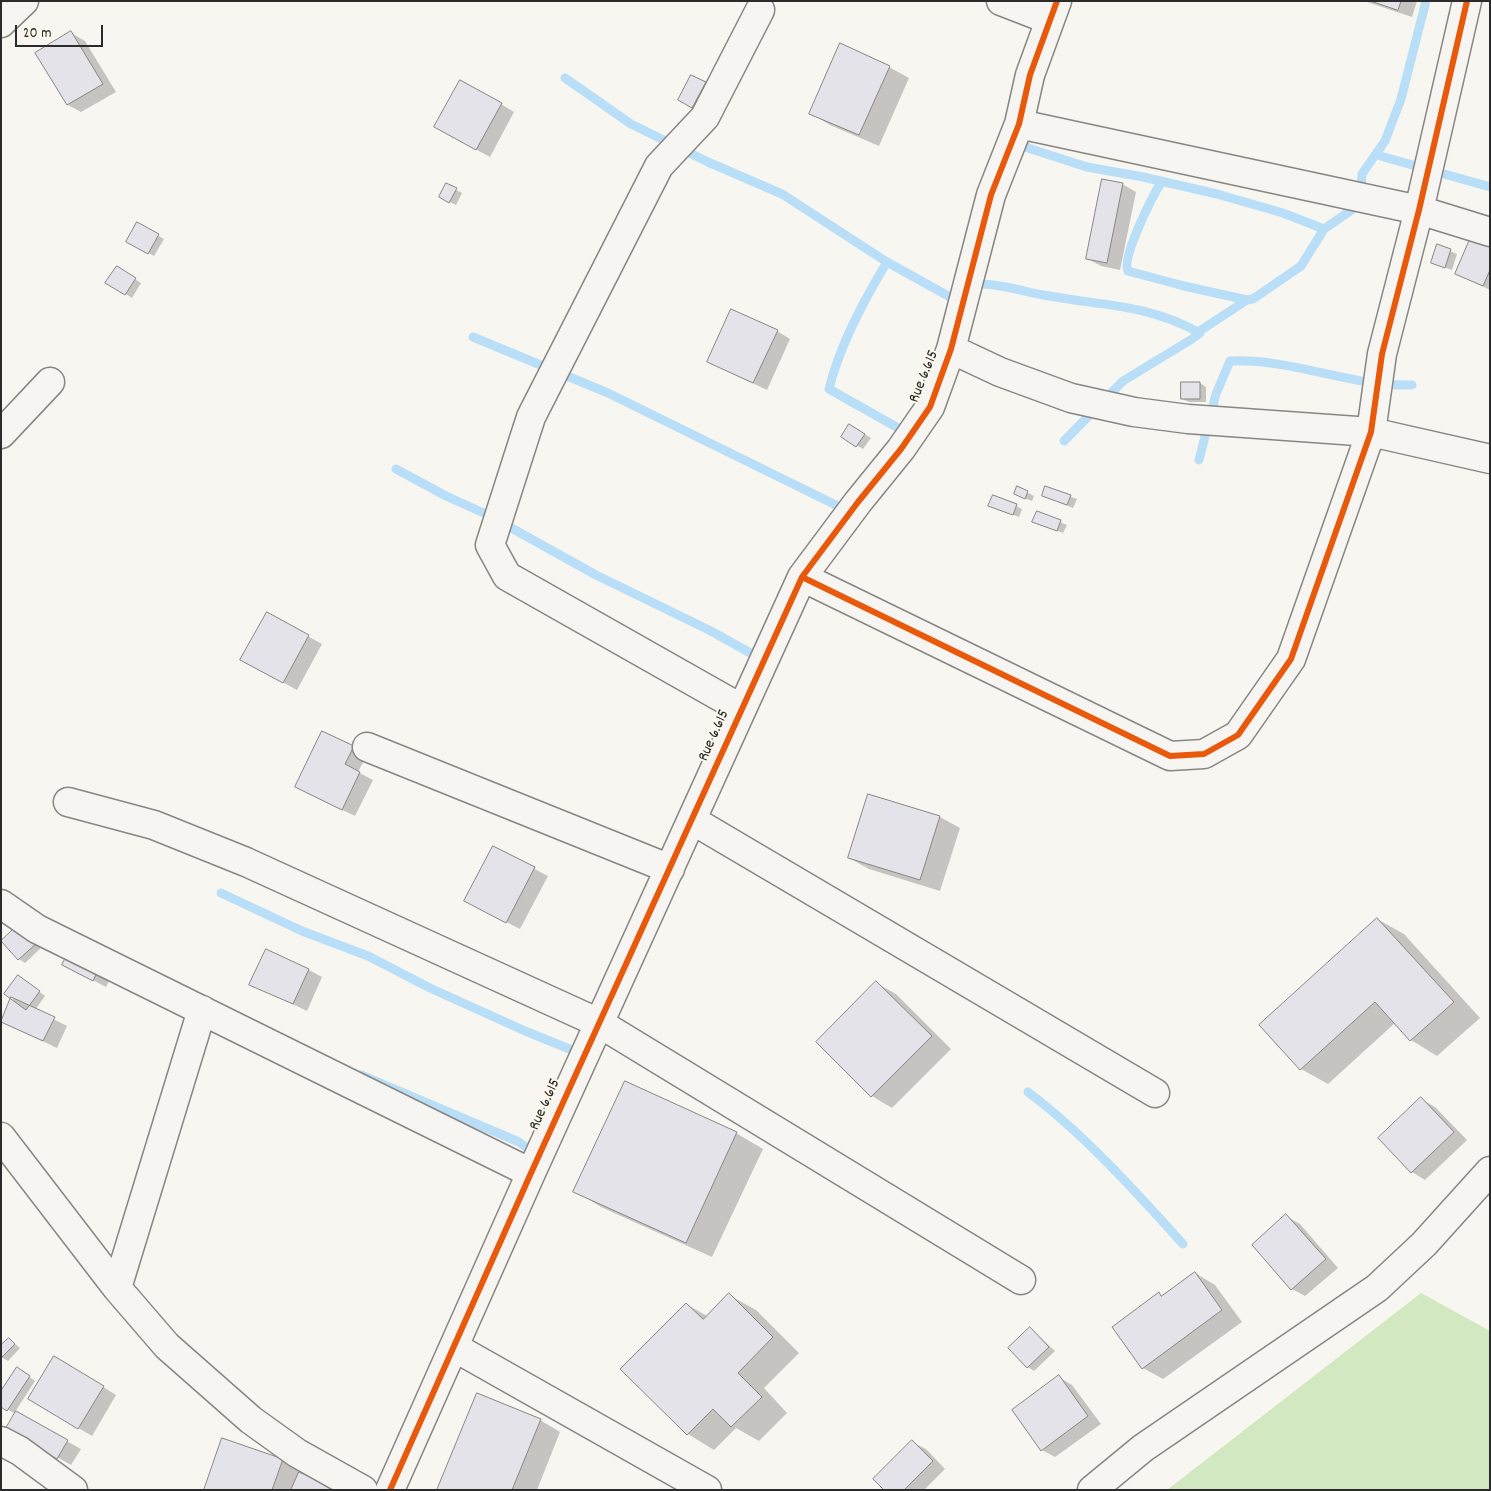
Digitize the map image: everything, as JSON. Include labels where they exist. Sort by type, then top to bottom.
[{"type":"street","points":[[1,23],[24,1]]},
{"type":"street","points":[[1002,1],[1054,11]]},
{"type":"street","points":[[802,577],[1170,756],[1204,754],[1238,735],[1291,659],[1371,432],[1382,354],[1467,1]]},
{"type":"street","points":[[742,709],[507,576],[490,545],[531,417],[660,166],[705,117],[760,10]]},
{"type":"street","name":"Rue 6.615","points":[[390,1490],[531,1173],[802,577],[858,502],[901,450],[930,408],[951,349],[991,194],[1019,124],[1030,75],[1054,11]]},
{"type":"street","points":[[1019,124],[1418,210],[1490,232]]},
{"type":"street","points":[[951,349],[1000,372],[1071,398],[1134,412],[1188,419],[1371,432],[1490,459]]},
{"type":"street","points":[[1,434],[50,382]]},
{"type":"street","points":[[367,747],[670,869]]},
{"type":"street","points":[[68,802],[154,825],[246,862],[599,1023],[1022,1280]]},
{"type":"street","points":[[692,820],[1155,1093]]},
{"type":"street","points":[[1,904],[37,929],[531,1173]]},
{"type":"street","points":[[117,1288],[202,1010]]},
{"type":"street","points":[[1,1138],[117,1288],[166,1346],[251,1420],[297,1453],[363,1490]]},
{"type":"street","points":[[1092,1490],[1143,1448],[1377,1288],[1424,1244],[1490,1171]]},
{"type":"street","points":[[454,1347],[707,1490]]},
{"type":"street","points":[[1,1441],[20,1451],[73,1490]]},
{"type":"green space","points":[[1421,1293],[1490,1331],[1490,1490],[1167,1490]]},
{"type":"building","points":[[1371,1],[1401,1],[1398,10]]},
{"type":"building","points":[[71,31],[103,84],[67,105],[35,53]]},
{"type":"building","points":[[840,43],[890,66],[859,135],[809,114]]},
{"type":"building","points":[[691,75],[706,82],[692,108],[678,100]]},
{"type":"building","points":[[460,80],[502,103],[476,150],[434,127]]},
{"type":"building","points":[[1102,179],[1123,183],[1107,263],[1086,259]]},
{"type":"building","points":[[446,183],[457,188],[449,203],[439,197]]},
{"type":"building","points":[[137,222],[159,234],[148,254],[126,242]]},
{"type":"building","points":[[1471,237],[1490,246],[1490,270],[1483,286],[1455,274]]},
{"type":"building","points":[[1437,244],[1451,249],[1445,268],[1431,263]]},
{"type":"building","points":[[117,266],[136,278],[125,295],[105,283]]},
{"type":"building","points":[[731,309],[778,330],[753,383],[707,362]]},
{"type":"building","points":[[1181,382],[1200,382],[1200,399],[1181,399]]},
{"type":"building","points":[[849,424],[865,434],[856,447],[841,437]]},
{"type":"building","points":[[1017,486],[1028,491],[1025,499],[1014,494]]},
{"type":"building","points":[[1045,486],[1071,495],[1067,505],[1042,496]]},
{"type":"building","points":[[993,495],[1017,504],[1013,515],[988,506]]},
{"type":"building","points":[[1037,511],[1061,520],[1057,531],[1032,522]]},
{"type":"building","points":[[267,612],[309,635],[283,683],[240,660]]},
{"type":"building","points":[[322,731],[354,746],[345,764],[360,772],[342,810],[295,787]]},
{"type":"building","points":[[868,794],[940,816],[920,880],[848,858]]},
{"type":"building","points":[[493,846],[535,867],[506,923],[464,901]]},
{"type":"building","points":[[1377,918],[1454,1002],[1410,1041],[1375,1002],[1300,1070],[1259,1025]]},
{"type":"building","points":[[19,924],[37,943],[18,960],[1,941]]},
{"type":"building","points":[[76,938],[106,953],[93,981],[62,965]]},
{"type":"building","points":[[266,949],[309,969],[293,1004],[249,985]]},
{"type":"building","points":[[18,975],[40,991],[26,1010],[4,994]]},
{"type":"building","points":[[876,981],[932,1036],[871,1097],[816,1042]]},
{"type":"building","points":[[11,997],[55,1017],[43,1041],[1,1022]]},
{"type":"building","points":[[625,1081],[737,1132],[686,1243],[573,1192]]},
{"type":"building","points":[[1421,1097],[1454,1132],[1411,1173],[1378,1138]]},
{"type":"building","points":[[1286,1214],[1326,1259],[1291,1290],[1252,1245]]},
{"type":"building","points":[[1195,1272],[1222,1310],[1142,1369],[1112,1327],[1159,1292],[1161,1296]]},
{"type":"building","points":[[729,1293],[773,1337],[738,1373],[762,1397],[731,1427],[713,1409],[687,1435],[620,1369],[686,1303],[703,1319]]},
{"type":"building","points":[[1030,1327],[1049,1347],[1027,1368],[1008,1348]]},
{"type":"building","points":[[9,1338],[15,1344],[1,1358],[1,1345]]},
{"type":"building","points":[[54,1356],[104,1386],[78,1429],[28,1399]]},
{"type":"building","points":[[17,1367],[30,1376],[7,1411],[1,1407],[1,1391]]},
{"type":"building","points":[[1059,1375],[1088,1416],[1041,1451],[1012,1410]]},
{"type":"building","points":[[477,1393],[541,1419],[512,1490],[437,1490]]},
{"type":"building","points":[[16,1411],[68,1440],[57,1459],[5,1430]]},
{"type":"building","points":[[222,1438],[283,1459],[272,1490],[204,1490]]},
{"type":"building","points":[[912,1440],[933,1461],[904,1490],[884,1490],[873,1479]]},
{"type":"building","points":[[299,1472],[340,1490],[291,1490]]},
{"type":"waterway","points":[[1162,181],[1145,212],[1133,241],[1127,264],[1128,271],[1184,286],[1247,300],[1253,299],[1301,266],[1324,229],[1353,209],[1358,202],[1361,193],[1362,174],[1385,141],[1401,99],[1426,1]]},
{"type":"waterway","points":[[565,78],[631,124],[708,162],[782,194],[887,262],[959,302]]},
{"type":"waterway","points":[[1022,143],[1028,148],[1087,167],[1143,177],[1217,194],[1283,213],[1324,229]]},
{"type":"waterway","points":[[1377,155],[1490,187]]},
{"type":"waterway","points":[[887,262],[846,339],[829,389],[907,433]]},
{"type":"waterway","points":[[981,284],[998,285],[1041,295],[1125,307],[1161,316],[1198,332]]},
{"type":"waterway","points":[[1064,441],[1123,381],[1192,339],[1200,333],[1198,332],[1247,300]]},
{"type":"waterway","points":[[473,337],[608,393],[846,510]]},
{"type":"waterway","points":[[1199,460],[1216,394],[1230,361],[1276,364],[1366,382],[1412,385]]},
{"type":"waterway","points":[[396,469],[446,496],[488,515],[596,575],[711,631],[761,659]]},
{"type":"waterway","points":[[221,893],[302,931],[368,956],[430,988],[525,1031],[582,1054]]},
{"type":"waterway","points":[[361,1075],[519,1142],[535,1154]]},
{"type":"waterway","points":[[1028,1092],[1070,1126],[1128,1184],[1183,1244]]},
{"type":"cycle path","points":[[390,1490],[531,1173],[802,577],[858,502],[901,449],[930,407],[951,349],[991,195],[1019,124],[1030,75],[1057,1]]},
{"type":"cycle path","points":[[802,577],[1170,756],[1204,754],[1238,735],[1291,659],[1371,432],[1382,354],[1419,210],[1467,1]]}]
